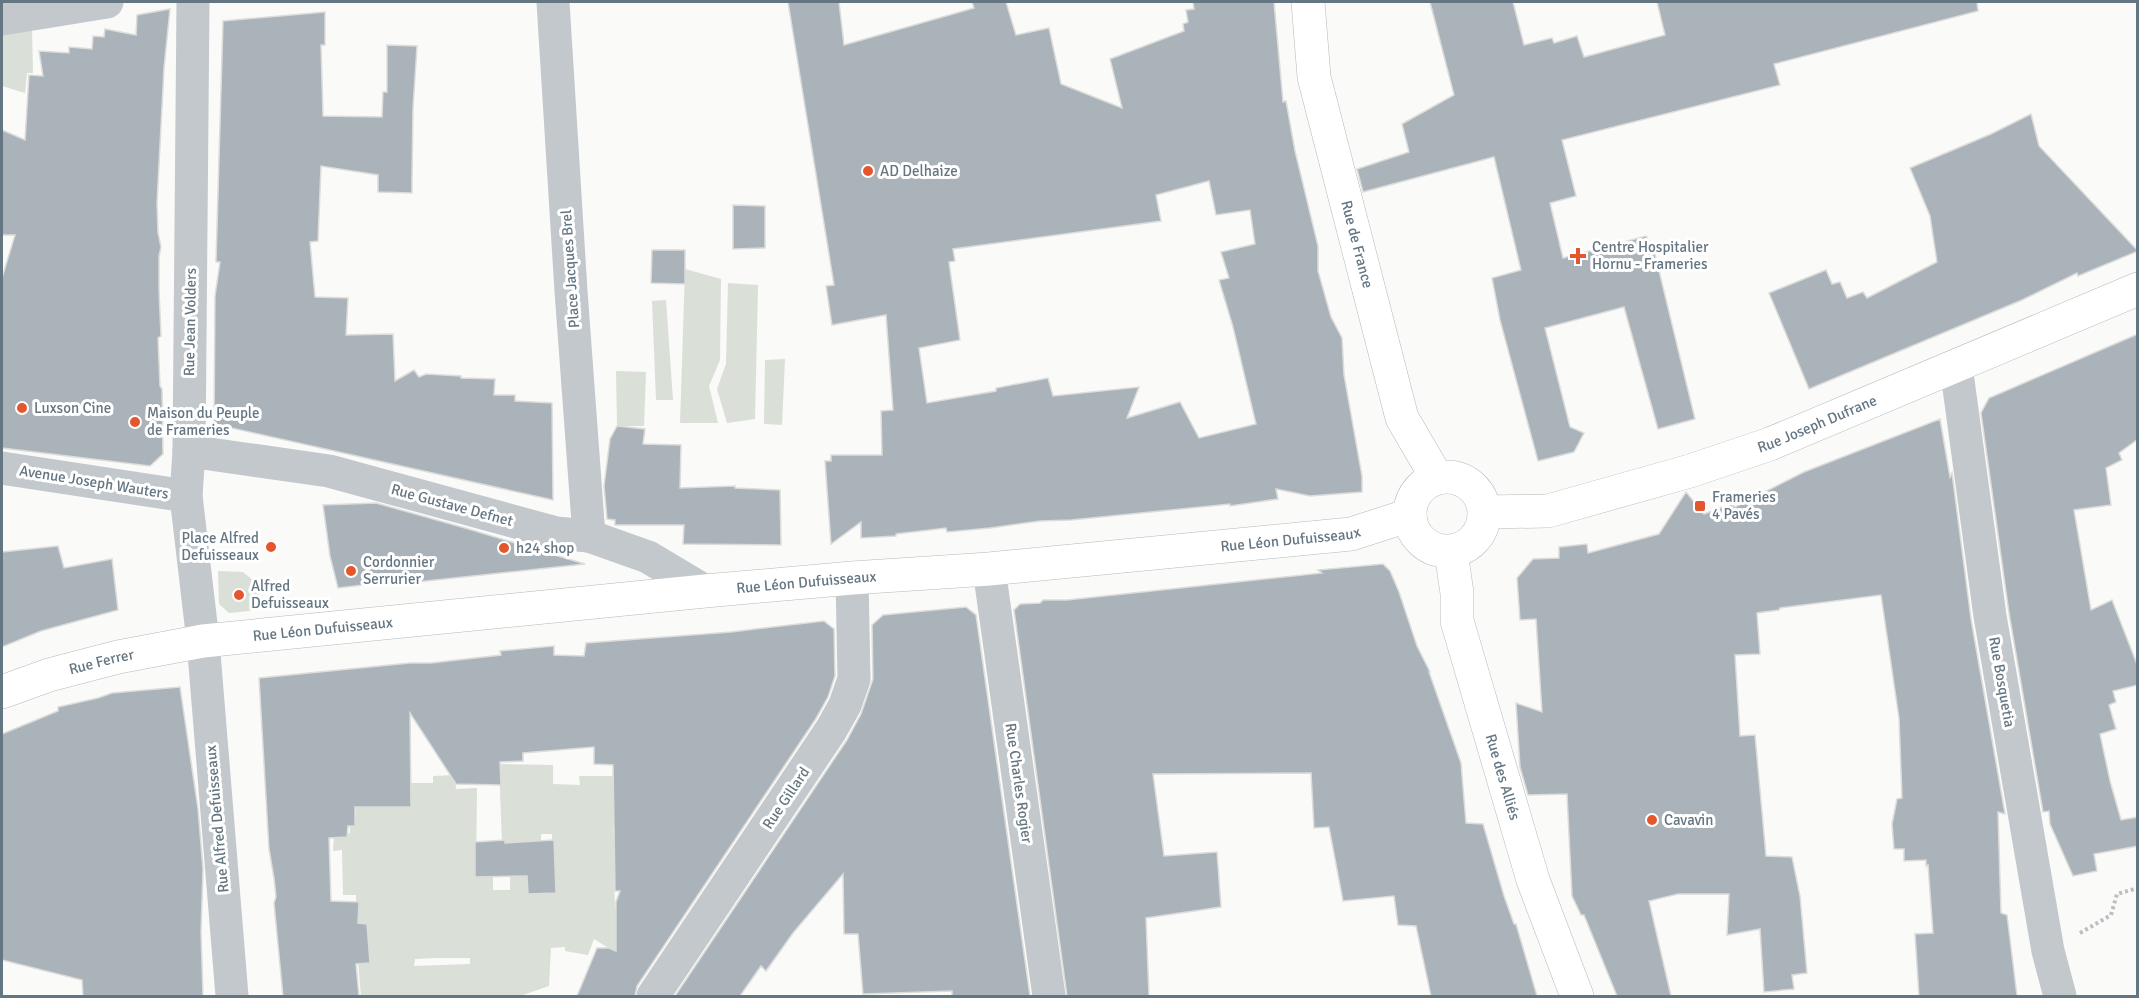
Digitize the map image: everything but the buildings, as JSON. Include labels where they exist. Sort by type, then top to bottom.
[{"type":"main road","name":"Rue de France","points":[[1308,2],[1314,77],[1399,408],[1437,478]]},
{"type":"main road","name":"Rue Joseph Dufrane","points":[[1485,512],[1548,511],[1690,471],[1770,444],[2138,289]]},
{"type":"main road","points":[[1446,476],[1458,478],[1477,491],[1483,501],[1485,512],[1484,524],[1472,543],[1451,552],[1429,547],[1419,539],[1413,529],[1410,515],[1416,494],[1424,485],[1446,476]]},
{"type":"main road","name":"Rue Léon Dufuisseaux","points":[[203,641],[705,591],[989,569],[1351,534],[1410,515]]},
{"type":"main road","name":"Rue des Alliés","points":[[1451,552],[1457,593],[1457,621],[1533,880],[1577,996]]},
{"type":"main road","name":"Rue Ferrer","points":[[2,692],[49,675],[118,657],[203,641]]},
{"type":"street","points":[[2,19],[107,2]]},
{"type":"street","name":"Rue Jean Volders","points":[[193,2],[189,451],[186,496],[203,641]]},
{"type":"street","name":"Place Jacques Brel","points":[[554,2],[571,291],[589,536]]},
{"type":"street","name":"Rue Bosquetia","points":[[1956,366],[1990,616],[2048,951],[2060,996]]},
{"type":"street","name":"Rue Gustave Defnet","points":[[189,451],[329,471],[556,533],[589,536],[648,557],[705,591]]},
{"type":"street","name":"Avenue Joseph Wauters","points":[[2,468],[186,496]]},
{"type":"street","name":"Rue Charles Rogier","points":[[989,569],[1049,996]]},
{"type":"street","name":"Rue Gillard","points":[[653,996],[831,730],[845,705],[854,679],[852,578]]},
{"type":"street","name":"Rue Alfred Defuisseaux","points":[[203,641],[232,996]]},
{"type":"path","points":[[2048,951],[2111,915],[2117,894],[2138,888]]},
{"type":"shaded area","points":[[32,28],[33,73],[27,73],[25,93],[2,86],[2,33]]},
{"type":"shaded area","points":[[685,269],[721,279],[720,360],[709,386],[718,423],[680,423]]},
{"type":"shaded area","points":[[728,283],[758,285],[755,419],[727,423],[717,389],[726,364]]},
{"type":"shaded area","points":[[666,300],[673,400],[656,400],[652,301]]},
{"type":"shaded area","points":[[785,359],[782,425],[764,424],[765,360]]},
{"type":"shaded area","points":[[616,371],[646,372],[644,426],[617,426]]},
{"type":"shaded area","points":[[218,571],[243,572],[260,586],[258,610],[229,613],[219,604]]},
{"type":"shaded area","points":[[499,764],[553,765],[553,784],[580,785],[579,776],[613,776],[613,834],[637,833],[636,890],[614,875],[615,910],[635,921],[615,952],[594,939],[588,955],[565,951],[565,947],[551,948],[549,986],[520,996],[361,996],[356,895],[343,895],[342,850],[333,851],[334,836],[350,833],[350,818],[356,817],[356,794],[410,783],[433,783],[433,776],[455,775],[456,789],[477,788],[476,872],[493,874],[493,890],[510,890],[510,875],[503,870]],"holes":[[[541,834],[552,834],[552,892],[541,841]],[[470,958],[470,964],[414,966],[415,959]]]},
{"type":"place","name":"AD Delhaize","points":[[868,171]]},
{"type":"place","name":"Centre Hospitalier Hornu - Frameries","points":[[1578,256]]},
{"type":"place","name":"Luxson Cine","points":[[22,408]]},
{"type":"place","name":"Maison du Peuple de Frameries","points":[[135,422]]},
{"type":"place","name":"Frameries 4 Pavés","points":[[1700,506]]},
{"type":"place","name":"Place Alfred Defuisseaux","points":[[271,547]]},
{"type":"place","name":"h24 shop","points":[[504,548]]},
{"type":"place","name":"Cordonnier Serrurier","points":[[351,571]]},
{"type":"place","name":"Alfred Defuisseaux","points":[[239,595]]},
{"type":"place","name":"Cavavin","points":[[1652,820]]}]
